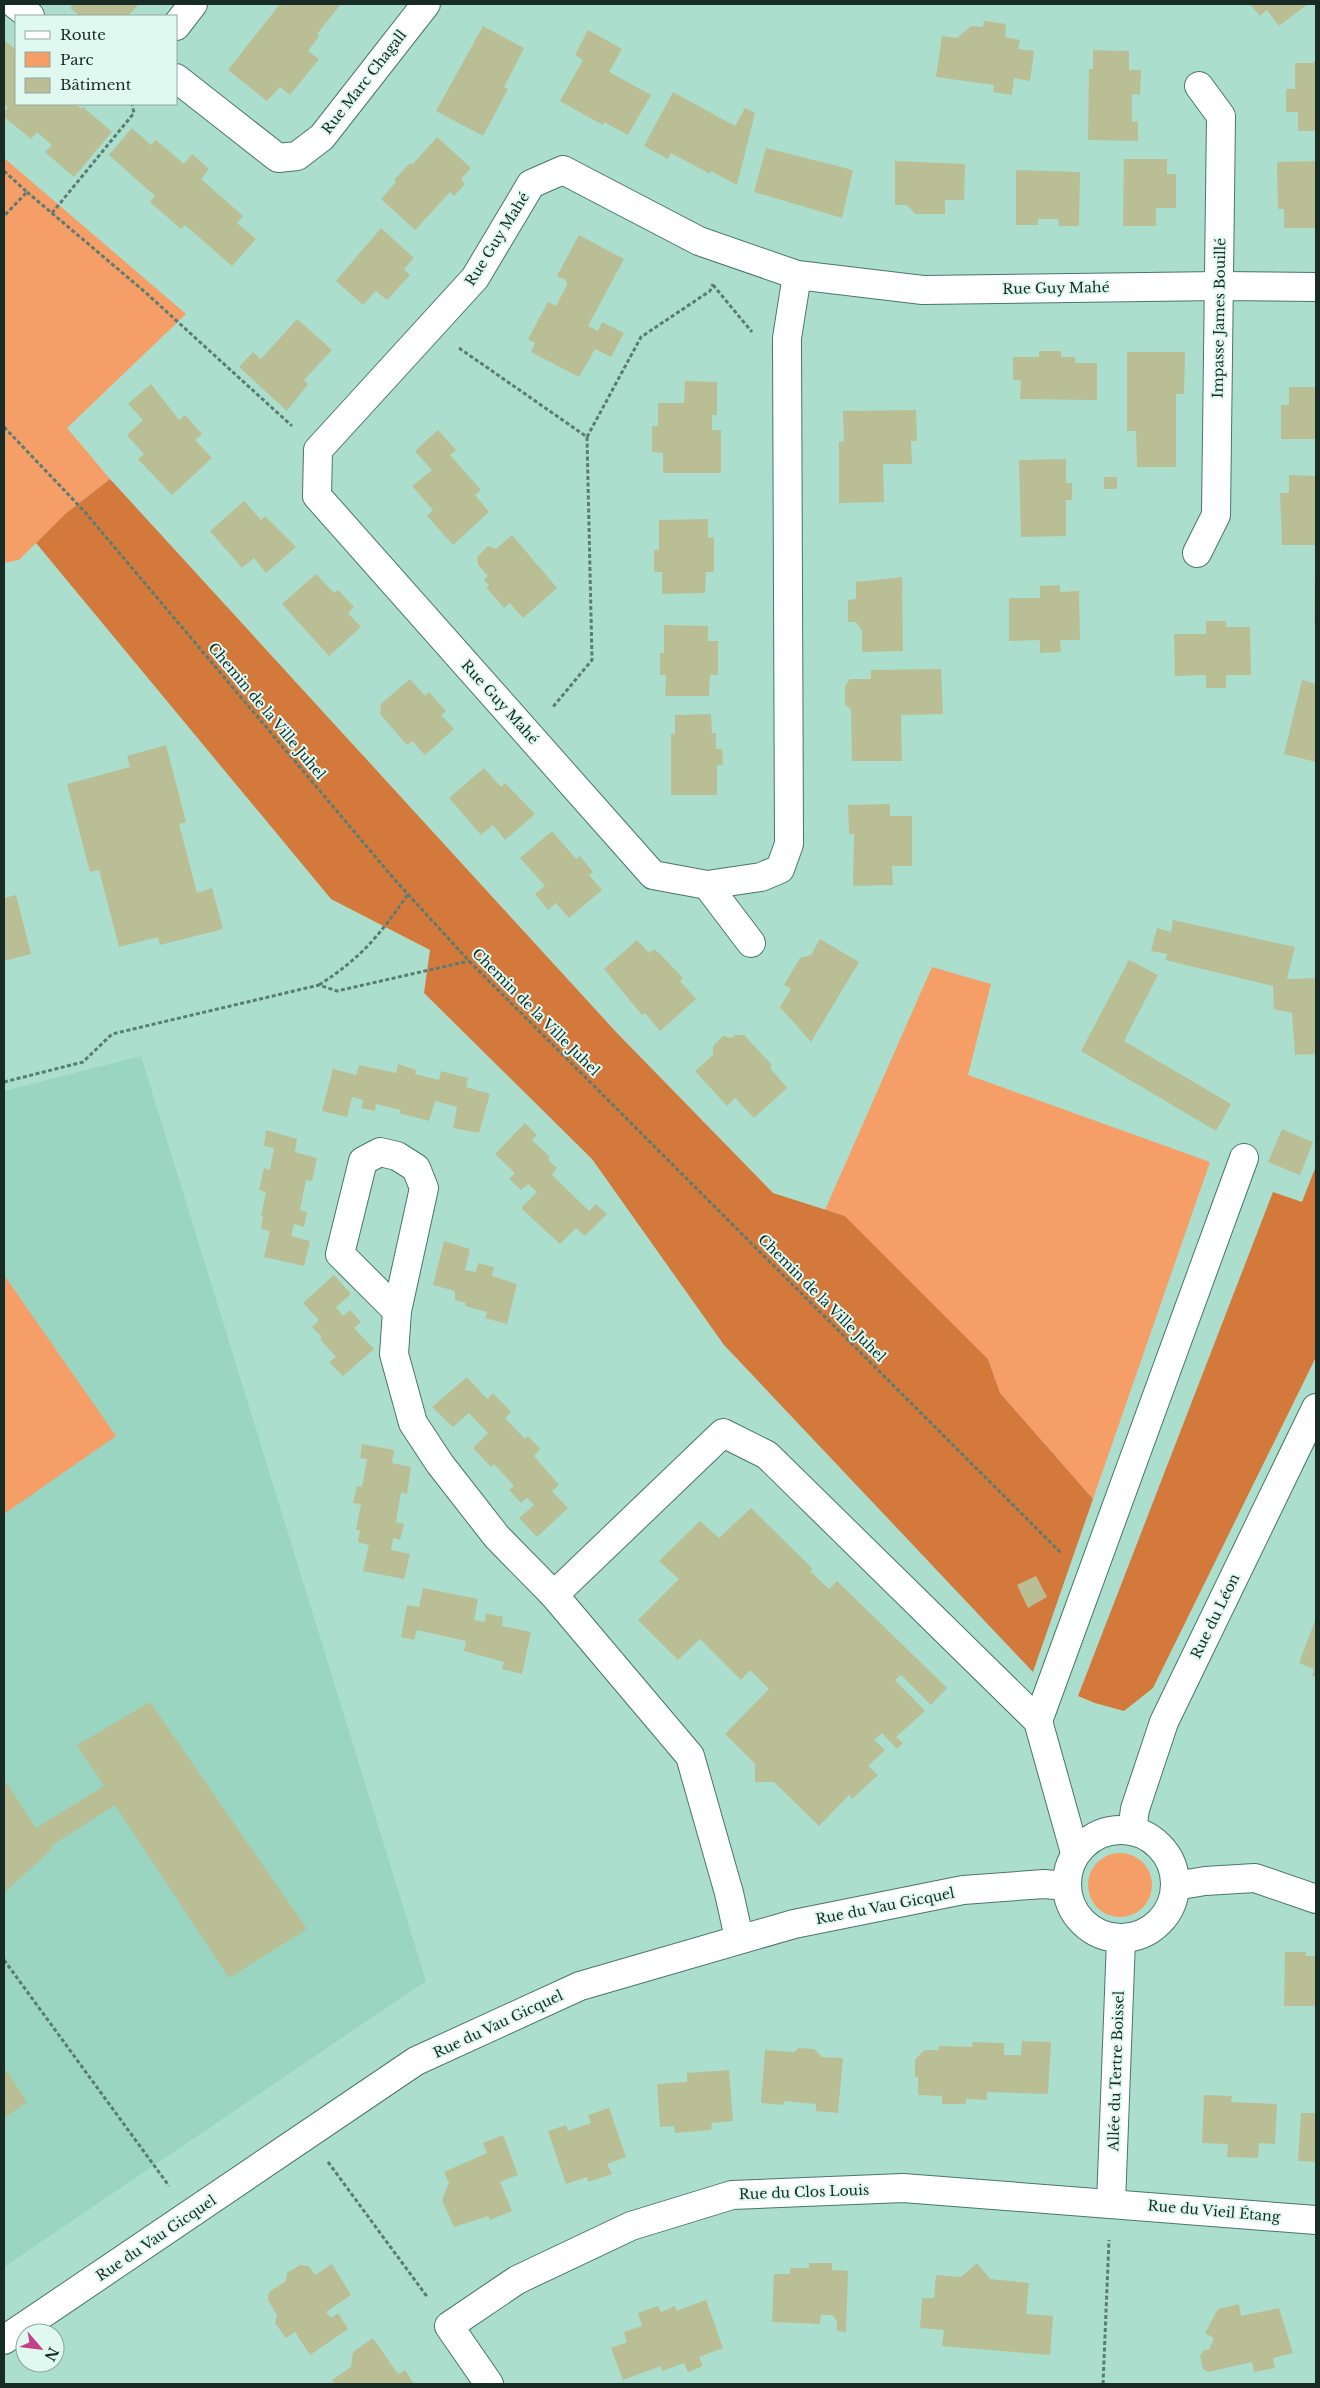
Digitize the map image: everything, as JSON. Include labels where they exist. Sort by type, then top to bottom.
[{"type":"street","points":[[15,4],[29,15]]},
{"type":"street","points":[[178,23],[193,4]]},
{"type":"street","name":"Rue Marc Chagall","points":[[178,80],[278,158],[297,156],[322,137],[426,4]]},
{"type":"street","name":"Impasse James Bouillé","points":[[1197,553],[1216,515],[1221,116],[1199,86]]},
{"type":"street","name":"Rue Guy Mahé","points":[[797,275],[787,338],[789,844],[780,869],[761,877],[707,884],[653,875],[318,496],[318,450],[475,278],[531,184],[564,170],[699,241],[797,275],[923,290],[1220,286],[1316,287]]},
{"type":"street","points":[[707,884],[751,943]]},
{"type":"street","points":[[397,1312],[340,1254],[363,1160],[380,1152],[397,1156],[416,1168],[424,1188],[397,1312],[394,1354],[413,1424],[440,1464],[497,1537],[554,1595],[690,1756],[729,1893],[739,1938]]},
{"type":"street","points":[[1038,1722],[1088,1580],[1244,1158]]},
{"type":"street","name":"Rue du Léon","points":[[1132,1830],[1134,1809],[1164,1722],[1316,1408]]},
{"type":"street","points":[[554,1595],[723,1433],[767,1455],[1038,1722],[1075,1853]]},
{"type":"street","points":[[1132,1830],[1147,1836],[1159,1845],[1168,1857],[1174,1871],[1175,1886],[1172,1903],[1164,1918],[1150,1930],[1121,1940],[1102,1935],[1088,1928],[1077,1916],[1069,1902],[1066,1886],[1068,1869],[1075,1853],[1086,1842],[1100,1833],[1132,1830]]},
{"type":"street","points":[[1175,1886],[1205,1881],[1255,1878],[1316,1899]]},
{"type":"street","name":"Rue du Vau Gicquel","points":[[4,2340],[416,2061],[580,1986],[739,1938],[794,1924],[963,1890],[1044,1884],[1066,1886]]},
{"type":"street","name":"Allée du Tertre Boissel","points":[[1111,2203],[1121,1940]]},
{"type":"street","name":"Rue du Clos Louis","points":[[449,2326],[518,2280],[631,2226],[732,2195],[903,2188],[1111,2203]]},
{"type":"street","name":"Rue du Vieil Étang","points":[[1111,2203],[1316,2220]]},
{"type":"street","points":[[449,2326],[489,2384]]},
{"type":"path","points":[[52,213],[134,113],[132,105]]},
{"type":"path","points":[[4,171],[145,292],[318,450]]},
{"type":"path","points":[[4,216],[27,192]]},
{"type":"path","points":[[529,735],[592,660],[588,437],[641,337],[710,291],[727,251]]},
{"type":"path","points":[[713,284],[751,332],[787,338]]},
{"type":"path","points":[[431,328],[588,437]]},
{"type":"path","name":"Chemin de la Ville Juhel","points":[[4,427],[84,511],[408,894],[469,961],[1088,1580]]},
{"type":"path","points":[[4,1082],[83,1062],[112,1034],[319,986],[348,966],[369,947],[408,894]]},
{"type":"path","points":[[319,986],[337,991],[469,961]]},
{"type":"path","points":[[4,1960],[153,2166]]},
{"type":"path","points":[[308,2134],[449,2326]]},
{"type":"path","points":[[1103,2384],[1108,2256]]},
{"type":"shaded area","points":[[110,479],[616,1032],[773,1193],[845,1216],[988,1359],[1000,1393],[1093,1499],[1033,1672],[724,1345],[592,1159],[424,993],[430,950],[331,899],[36,543],[65,514]]},
{"type":"shaded area","points":[[141,1056],[426,1981],[4,2267],[4,1091]]},
{"type":"shaded area","points":[[1316,1166],[1316,1357],[1153,1688],[1124,1711],[1078,1696],[1273,1192],[1302,1202]]},
{"type":"green space","points":[[4,158],[186,314],[67,428],[110,479],[65,514],[19,560],[4,563]]},
{"type":"green space","points":[[932,967],[991,984],[968,1075],[1210,1162],[1093,1499],[1000,1393],[988,1359],[845,1216],[825,1210]]},
{"type":"green space","points":[[4,1275],[116,1436],[4,1514]]},
{"type":"green space","points":[[1120,1853],[1138,1859],[1146,1867],[1152,1885],[1146,1903],[1138,1911],[1120,1917],[1102,1911],[1094,1903],[1088,1885],[1094,1867],[1102,1859]]},
{"type":"building","points":[[74,4],[139,4],[129,15],[79,15],[70,8]]},
{"type":"building","points":[[280,4],[283,6],[285,4],[341,4],[317,34],[319,36],[308,51],[319,59],[290,95],[280,87],[267,101],[228,70]]},
{"type":"building","points":[[1250,4],[1308,4],[1279,26],[1267,10],[1260,16]]},
{"type":"building","points":[[984,21],[1006,24],[1005,37],[1020,40],[1018,49],[1034,51],[1030,81],[1014,78],[1012,95],[993,92],[994,85],[936,77],[942,36],[957,38],[971,26],[983,27]]},
{"type":"building","points":[[483,26],[524,48],[504,87],[508,89],[483,136],[436,111]]},
{"type":"building","points":[[588,30],[622,49],[609,72],[651,95],[628,135],[604,122],[603,125],[560,101],[583,60],[575,55]]},
{"type":"building","points":[[4,40],[15,49],[15,105],[76,105],[81,109],[83,107],[112,132],[74,177],[45,152],[52,145],[37,132],[31,139],[4,117],[4,112],[8,107],[4,104]]},
{"type":"building","points":[[1093,50],[1129,51],[1129,70],[1141,70],[1140,95],[1132,94],[1132,122],[1138,121],[1138,141],[1088,140],[1089,69],[1093,69]]},
{"type":"building","points":[[1316,59],[1316,131],[1298,131],[1298,112],[1286,112],[1286,89],[1295,89],[1295,63],[1313,63]]},
{"type":"building","points":[[673,92],[735,126],[745,108],[755,113],[737,185],[711,171],[710,174],[671,153],[668,159],[644,146]]},
{"type":"building","points":[[132,128],[151,145],[156,140],[184,164],[192,154],[209,169],[201,179],[243,216],[237,223],[256,239],[232,266],[185,225],[181,229],[150,202],[155,196],[109,155]]},
{"type":"building","points":[[437,137],[471,168],[461,179],[465,184],[454,196],[450,192],[415,230],[381,199],[396,182],[394,180],[410,163],[412,165]]},
{"type":"building","points":[[766,148],[853,170],[842,218],[754,192]]},
{"type":"building","points":[[1124,159],[1167,159],[1167,174],[1176,174],[1176,208],[1156,208],[1156,226],[1123,226]]},
{"type":"building","points":[[895,161],[965,164],[964,200],[945,200],[945,214],[915,214],[907,205],[895,205]]},
{"type":"building","points":[[1316,161],[1316,228],[1284,228],[1284,209],[1278,209],[1277,162]]},
{"type":"building","points":[[1016,170],[1080,172],[1079,226],[1059,226],[1058,219],[1038,219],[1038,225],[1016,225]]},
{"type":"building","points":[[381,228],[414,258],[404,269],[410,275],[387,300],[376,291],[363,305],[336,281]]},
{"type":"building","points":[[579,235],[624,259],[588,326],[598,331],[602,322],[624,333],[611,357],[595,349],[579,377],[531,352],[535,343],[528,339],[548,302],[556,306],[567,285],[566,280],[557,276]]},
{"type":"building","points":[[297,319],[332,350],[304,380],[308,384],[287,411],[239,367],[253,352],[261,359]]},
{"type":"building","points":[[1039,351],[1061,351],[1061,357],[1075,357],[1075,363],[1097,363],[1097,400],[1020,399],[1021,380],[1013,380],[1013,357],[1039,357]]},
{"type":"building","points":[[1127,352],[1185,352],[1184,394],[1176,394],[1176,467],[1137,467],[1136,431],[1127,431]]},
{"type":"building","points":[[685,381],[717,382],[717,415],[712,415],[712,430],[721,430],[721,473],[663,473],[663,453],[652,452],[652,426],[658,426],[658,403],[684,403]]},
{"type":"building","points":[[151,384],[179,420],[185,415],[202,434],[195,440],[212,458],[172,495],[138,459],[144,454],[127,435],[143,420],[128,404]]},
{"type":"building","points":[[1289,387],[1316,387],[1316,439],[1281,439],[1281,405],[1289,405]]},
{"type":"building","points":[[916,410],[917,441],[911,441],[912,464],[883,464],[884,502],[839,503],[839,442],[844,441],[843,411]]},
{"type":"building","points":[[438,430],[456,450],[450,455],[481,490],[475,495],[489,512],[453,545],[427,516],[433,510],[412,486],[432,470],[415,451]]},
{"type":"building","points":[[1066,459],[1066,483],[1072,483],[1072,500],[1066,500],[1066,536],[1021,537],[1019,460]]},
{"type":"building","points":[[1289,475],[1316,476],[1316,545],[1282,545],[1280,493],[1289,493]]},
{"type":"building","points":[[1104,477],[1117,477],[1117,489],[1104,489]]},
{"type":"building","points":[[244,501],[261,520],[265,516],[296,547],[266,573],[254,558],[242,568],[210,531]]},
{"type":"building","points":[[708,519],[708,538],[714,537],[714,572],[706,572],[705,593],[662,594],[662,572],[654,572],[654,550],[659,550],[659,520]]},
{"type":"building","points":[[512,535],[557,588],[523,618],[510,603],[504,608],[486,587],[489,586],[484,579],[488,576],[478,565],[477,557],[488,546],[496,549]]},
{"type":"building","points":[[1315,571],[1316,623],[1314,623]]},
{"type":"building","points":[[316,574],[334,593],[338,590],[354,607],[348,613],[361,627],[329,656],[282,604]]},
{"type":"building","points":[[902,577],[903,651],[862,652],[862,631],[856,622],[848,622],[848,600],[856,599],[856,582]]},
{"type":"building","points":[[1060,585],[1060,592],[1079,591],[1080,640],[1060,640],[1061,652],[1040,653],[1040,640],[1009,641],[1009,598],[1040,598],[1040,586]]},
{"type":"building","points":[[1206,621],[1226,621],[1226,627],[1250,627],[1251,675],[1226,675],[1226,688],[1206,688],[1206,675],[1175,676],[1174,634],[1206,634]]},
{"type":"building","points":[[664,625],[708,626],[708,641],[718,641],[718,675],[710,675],[709,696],[665,696],[666,675],[660,675],[660,653],[664,653]]},
{"type":"building","points":[[941,669],[943,714],[901,715],[902,761],[852,761],[851,710],[845,704],[845,686],[850,679],[871,679],[871,670]]},
{"type":"building","points":[[410,679],[425,696],[429,692],[446,711],[441,715],[454,729],[425,755],[412,741],[407,745],[380,714],[381,704]]},
{"type":"building","points":[[1302,680],[1316,684],[1316,762],[1284,754]]},
{"type":"building","points":[[711,714],[712,733],[716,733],[716,749],[722,749],[723,765],[717,765],[717,795],[671,795],[671,734],[675,734],[675,715]]},
{"type":"building","points":[[166,745],[186,822],[179,824],[197,893],[212,888],[223,929],[160,945],[158,937],[119,947],[99,870],[90,872],[67,784],[130,767],[127,756]]},
{"type":"building","points":[[484,768],[501,787],[505,783],[535,814],[505,840],[493,825],[481,835],[449,798]]},
{"type":"building","points":[[890,804],[890,816],[912,816],[912,866],[892,866],[893,885],[853,886],[854,834],[849,834],[848,805]]},
{"type":"building","points":[[552,831],[576,859],[580,856],[593,872],[589,875],[602,890],[569,918],[556,903],[548,910],[535,894],[545,886],[520,858]]},
{"type":"building","points":[[16,895],[31,954],[4,961],[4,898]]},
{"type":"building","points":[[1173,920],[1295,947],[1287,979],[1316,978],[1316,1054],[1295,1055],[1292,1013],[1274,1009],[1273,986],[1165,960],[1167,954],[1151,951],[1157,928],[1171,932]]},
{"type":"building","points":[[820,939],[859,962],[811,1042],[780,1007],[791,989],[784,985],[800,958],[811,955]]},
{"type":"building","points":[[637,940],[649,953],[654,949],[661,955],[683,978],[680,981],[696,999],[660,1031],[645,1013],[642,1015],[604,969]]},
{"type":"building","points":[[1129,960],[1158,975],[1124,1041],[1231,1104],[1216,1131],[1081,1051]]},
{"type":"building","points":[[735,1035],[744,1035],[772,1065],[770,1068],[787,1088],[754,1118],[735,1098],[727,1106],[695,1071],[713,1055],[713,1046],[723,1036],[732,1038]]},
{"type":"building","points":[[398,1064],[416,1070],[415,1074],[439,1080],[441,1071],[468,1078],[466,1087],[490,1094],[479,1133],[453,1128],[457,1107],[435,1101],[429,1121],[399,1113],[401,1110],[376,1104],[375,1111],[361,1108],[363,1100],[352,1097],[347,1117],[322,1111],[333,1069],[356,1075],[359,1065],[396,1073]]},
{"type":"building","points":[[525,1123],[537,1135],[532,1140],[550,1157],[548,1160],[557,1168],[552,1175],[589,1211],[596,1204],[607,1214],[585,1236],[576,1228],[560,1244],[521,1208],[537,1192],[528,1184],[521,1190],[509,1179],[515,1173],[495,1154]]},
{"type":"building","points":[[1282,1129],[1313,1142],[1300,1175],[1268,1162]]},
{"type":"building","points":[[266,1130],[297,1139],[295,1152],[317,1158],[312,1181],[306,1180],[300,1210],[307,1212],[304,1227],[294,1224],[291,1236],[310,1241],[304,1266],[264,1257],[270,1231],[261,1229],[263,1216],[261,1216],[266,1192],[259,1190],[264,1168],[270,1170],[274,1148],[264,1146]]},
{"type":"building","points":[[444,1241],[470,1249],[465,1270],[476,1272],[478,1263],[494,1267],[492,1276],[517,1284],[507,1324],[485,1318],[487,1312],[465,1306],[466,1303],[455,1300],[455,1291],[433,1285]]},
{"type":"building","points":[[334,1275],[351,1294],[336,1307],[343,1316],[350,1310],[361,1322],[354,1328],[374,1349],[343,1376],[329,1362],[336,1357],[320,1339],[322,1337],[312,1327],[319,1320],[303,1303]]},
{"type":"building","points":[[467,1377],[487,1399],[493,1393],[511,1412],[505,1418],[525,1439],[528,1436],[540,1449],[534,1456],[559,1485],[552,1491],[568,1508],[537,1537],[519,1518],[534,1505],[527,1498],[521,1503],[509,1490],[514,1486],[494,1464],[491,1467],[473,1448],[488,1433],[469,1413],[453,1427],[432,1407]]},
{"type":"building","points":[[362,1444],[394,1450],[392,1463],[411,1467],[407,1494],[401,1492],[396,1522],[404,1524],[400,1540],[393,1538],[391,1550],[410,1554],[404,1579],[363,1571],[369,1545],[358,1542],[360,1530],[356,1530],[361,1504],[353,1503],[357,1486],[362,1487],[367,1459],[360,1458]]},
{"type":"building","points":[[751,1508],[813,1569],[810,1571],[829,1589],[837,1581],[947,1688],[931,1705],[901,1675],[895,1680],[925,1711],[896,1737],[903,1743],[897,1749],[882,1733],[874,1740],[885,1750],[868,1766],[878,1775],[852,1799],[849,1795],[819,1826],[774,1782],[755,1782],[755,1764],[725,1734],[769,1689],[750,1670],[741,1680],[700,1639],[678,1660],[638,1620],[679,1579],[659,1561],[700,1521],[719,1538]]},
{"type":"building","points":[[1036,1576],[1047,1597],[1028,1608],[1017,1585]]},
{"type":"building","points":[[423,1588],[478,1599],[474,1620],[485,1622],[486,1613],[503,1617],[502,1626],[531,1632],[522,1674],[502,1669],[504,1662],[464,1651],[466,1641],[417,1630],[414,1640],[401,1637],[407,1605],[419,1607]]},
{"type":"building","points":[[1316,1618],[1316,1677],[1312,1676],[1314,1669],[1299,1663]]},
{"type":"building","points":[[150,1702],[307,1929],[229,1978],[115,1805],[51,1846],[52,1849],[4,1893],[4,1779],[36,1828],[104,1786],[77,1745]]},
{"type":"building","points":[[1285,1952],[1306,1952],[1306,1956],[1316,1956],[1316,2006],[1284,2006]]},
{"type":"building","points":[[1022,2041],[1051,2042],[1048,2094],[987,2092],[987,2100],[966,2099],[966,2104],[942,2104],[942,2096],[918,2095],[918,2077],[915,2077],[915,2060],[924,2050],[939,2050],[939,2046],[972,2047],[973,2042],[1004,2043],[1004,2055],[1021,2055]]},
{"type":"building","points":[[799,2048],[814,2049],[822,2057],[843,2058],[838,2113],[816,2111],[816,2104],[784,2101],[783,2105],[761,2103],[765,2050],[794,2052]]},
{"type":"building","points":[[4,2067],[27,2102],[4,2118]]},
{"type":"building","points":[[729,2070],[733,2121],[712,2123],[711,2130],[675,2133],[674,2126],[660,2127],[657,2084],[687,2082],[687,2073]]},
{"type":"building","points":[[1204,2095],[1232,2096],[1231,2102],[1277,2104],[1275,2144],[1259,2143],[1258,2158],[1227,2157],[1228,2144],[1202,2143]]},
{"type":"building","points":[[609,2108],[626,2157],[607,2164],[612,2174],[588,2182],[587,2177],[566,2184],[548,2131],[566,2125],[568,2131],[591,2123],[588,2115]]},
{"type":"building","points":[[1301,2113],[1316,2113],[1316,2162],[1298,2161]]},
{"type":"building","points":[[503,2135],[518,2175],[500,2182],[512,2211],[490,2220],[488,2216],[454,2227],[442,2200],[449,2183],[444,2172],[487,2153],[483,2143]]},
{"type":"building","points":[[809,2263],[832,2263],[832,2270],[848,2271],[846,2332],[837,2331],[837,2321],[832,2315],[821,2315],[820,2324],[772,2322],[774,2274],[790,2274],[790,2268],[809,2268]]},
{"type":"building","points":[[977,2263],[990,2279],[1029,2283],[1026,2314],[1053,2316],[1050,2355],[942,2346],[944,2330],[920,2328],[922,2298],[934,2298],[936,2275],[961,2277]]},
{"type":"building","points":[[332,2264],[351,2295],[326,2312],[331,2318],[338,2313],[348,2329],[310,2355],[295,2332],[286,2338],[275,2323],[277,2315],[268,2300],[269,2292],[286,2281],[287,2273],[300,2265],[309,2266],[315,2275]]},
{"type":"building","points":[[706,2300],[723,2348],[699,2357],[703,2366],[688,2372],[684,2363],[662,2371],[661,2366],[623,2380],[611,2348],[627,2342],[624,2332],[642,2326],[638,2313],[658,2306],[661,2312],[675,2306],[676,2311]]},
{"type":"building","points":[[1239,2304],[1241,2316],[1279,2308],[1293,2353],[1273,2358],[1275,2368],[1254,2372],[1252,2362],[1208,2372],[1203,2369],[1200,2356],[1204,2350],[1209,2350],[1214,2338],[1205,2333],[1218,2309]]},
{"type":"building","points":[[373,2338],[398,2374],[405,2370],[414,2384],[335,2384],[332,2380],[351,2367],[353,2352]]}]
